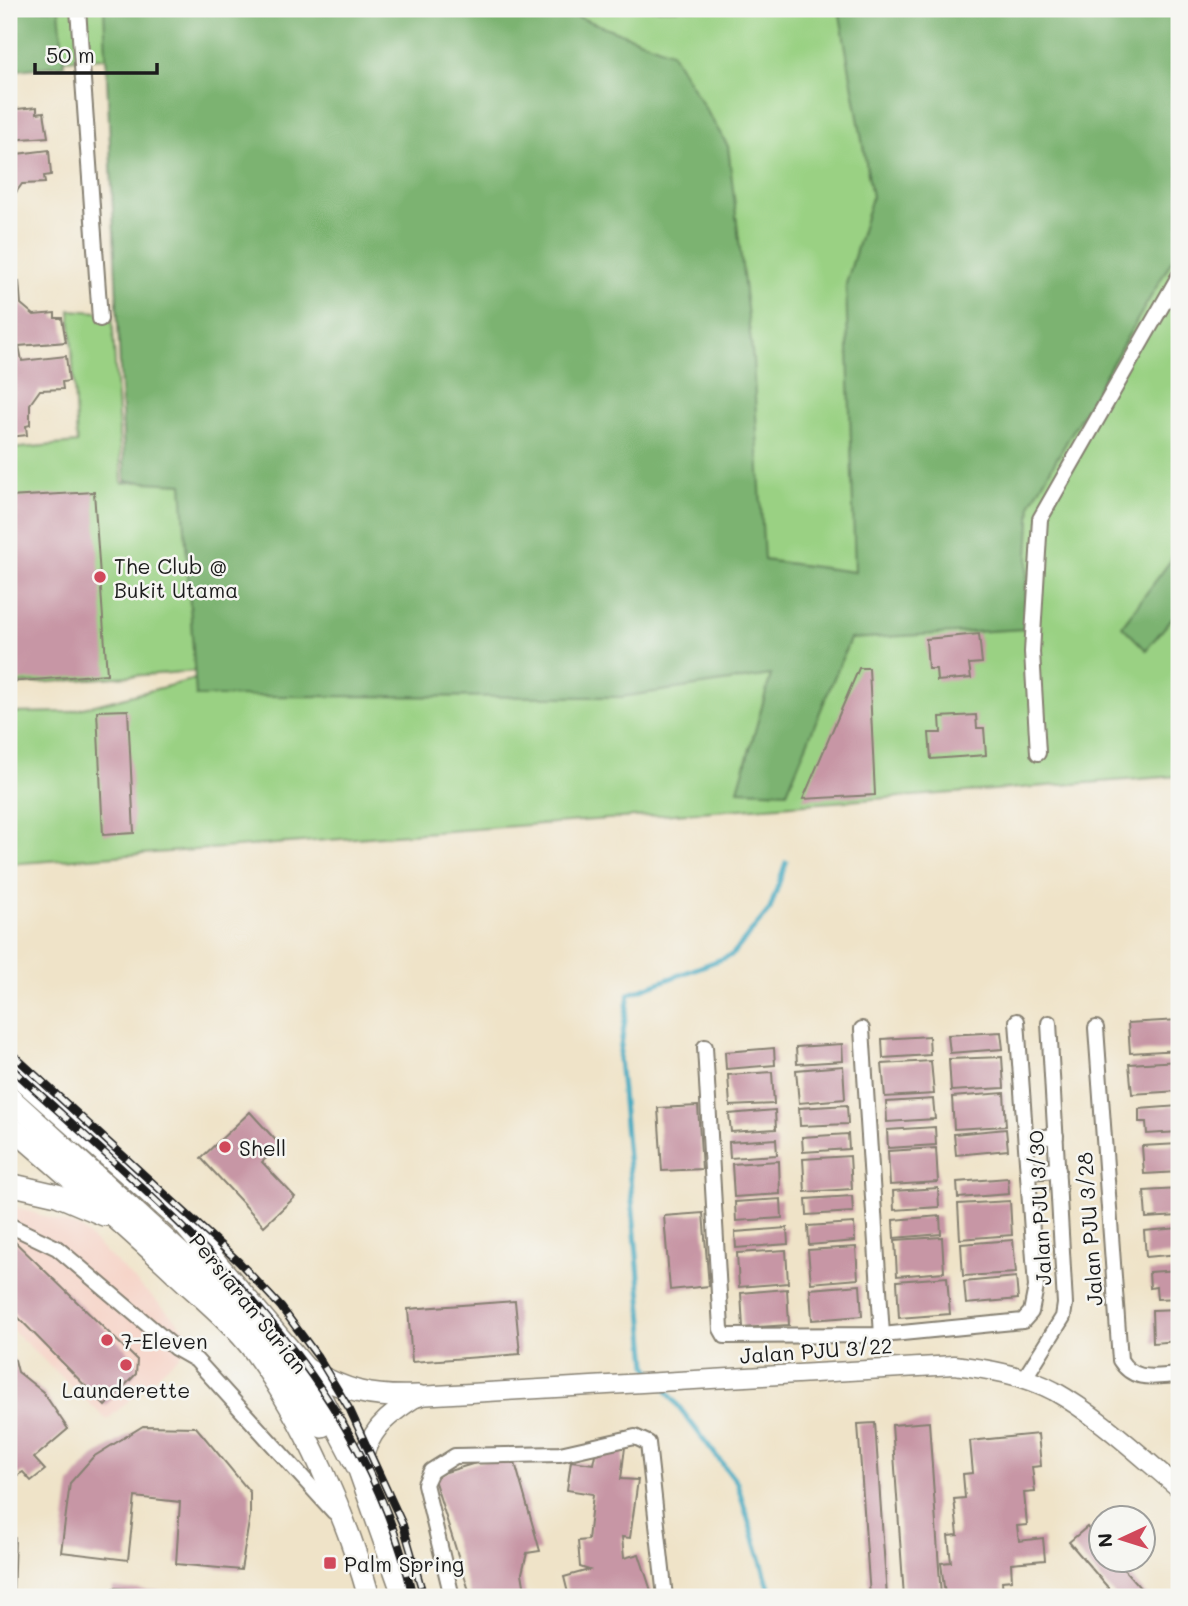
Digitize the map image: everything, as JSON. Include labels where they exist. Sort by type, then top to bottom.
[{"type":"main road","name":"Persiaran Surian","points":[[9,1068],[182,1222],[306,1369],[359,1470],[404,1597]]},
{"type":"main road","points":[[9,1097],[213,1283],[264,1339],[320,1424],[348,1449]]},
{"type":"main road","name":"Persiaran Surian","points":[[9,1125],[125,1225],[228,1322],[253,1350],[282,1393],[317,1461],[369,1597]]},
{"type":"main road","points":[[9,1184],[57,1195],[125,1225]]},
{"type":"main road","points":[[306,1369],[333,1385],[362,1395],[418,1396]]},
{"type":"street","points":[[78,9],[100,319]]},
{"type":"street","points":[[1038,753],[1031,652],[1040,519],[1179,276]]},
{"type":"street","points":[[705,1047],[721,1329],[725,1336],[882,1335],[1023,1321],[1031,1312],[1036,1287],[1017,1021]]},
{"type":"street","name":"Jalan PJU 3/30","points":[[1024,1379],[1063,1318],[1065,1304],[1049,1023]]},
{"type":"street","name":"Jalan PJU 3/28","points":[[1096,1028],[1120,1360],[1133,1374],[1142,1377],[1179,1375]]},
{"type":"street","points":[[862,1029],[882,1335]]},
{"type":"street","points":[[1026,1139],[1056,1136]]},
{"type":"street","points":[[1029,1172],[1058,1170]]},
{"type":"street","points":[[9,1225],[57,1248],[174,1348],[196,1360],[342,1521]]},
{"type":"street","name":"Jalan PJU 3/22","points":[[418,1396],[954,1365],[993,1370],[1052,1390],[1085,1411],[1179,1488]]},
{"type":"street","points":[[359,1470],[366,1444],[380,1423],[418,1396]]},
{"type":"street","points":[[452,1597],[425,1484],[431,1471],[455,1455],[560,1454],[635,1437],[648,1443],[665,1597]]},
{"type":"shaded area","points":[[9,1205],[80,1228],[197,1340],[107,1420],[9,1327]]},
{"type":"green space","points":[[9,9],[1179,9],[1179,776],[9,864],[9,713],[68,712],[218,673],[106,58],[9,62]]},
{"type":"green space","points":[[9,9],[59,9],[64,65],[9,71]]},
{"type":"green space","points":[[104,9],[557,9],[671,52],[728,146],[753,360],[764,560],[855,572],[846,284],[872,197],[839,9],[1179,9],[1179,248],[1031,503],[1024,629],[850,639],[787,792],[738,790],[771,675],[621,697],[196,696],[182,484],[125,481]]},
{"type":"green space","name":"The Club @ Bukit Utama","points":[[70,310],[112,313],[122,483],[183,479],[197,671],[9,685],[9,449],[77,443]]},
{"type":"green space","points":[[1179,538],[1179,610],[1146,650],[1122,626],[1171,560]]},
{"type":"building","points":[[9,103],[17,109],[37,107],[37,113],[44,112],[48,137],[9,140]]},
{"type":"building","points":[[49,150],[51,175],[44,176],[45,183],[22,184],[12,198],[13,219],[9,220],[9,155]]},
{"type":"building","points":[[14,276],[14,282],[19,281],[21,304],[34,315],[55,313],[55,318],[62,318],[66,342],[19,346],[22,361],[66,356],[69,381],[62,382],[63,389],[40,390],[30,404],[27,435],[9,437],[9,277]]},
{"type":"building","points":[[94,492],[107,674],[9,682],[9,497]]},
{"type":"building","points":[[979,634],[982,663],[969,664],[971,678],[937,681],[936,669],[928,669],[926,639]]},
{"type":"building","points":[[859,668],[869,668],[875,795],[803,799]]},
{"type":"building","points":[[128,710],[134,833],[103,835],[97,711]]},
{"type":"building","points":[[976,715],[977,728],[984,728],[986,755],[931,759],[929,733],[941,733],[940,717]]},
{"type":"building","points":[[1179,1020],[1179,1050],[1130,1053],[1128,1023]]},
{"type":"building","points":[[1001,1032],[1003,1049],[950,1053],[948,1035]]},
{"type":"building","points":[[929,1036],[930,1055],[883,1058],[882,1039]]},
{"type":"building","points":[[842,1044],[843,1061],[797,1064],[796,1047]]},
{"type":"building","points":[[774,1048],[775,1065],[726,1069],[725,1052]]},
{"type":"building","points":[[1002,1057],[1004,1088],[951,1091],[949,1059]]},
{"type":"building","points":[[931,1061],[934,1094],[885,1097],[882,1064]]},
{"type":"building","points":[[1179,1061],[1179,1091],[1132,1094],[1129,1064]]},
{"type":"building","points":[[843,1066],[845,1099],[799,1103],[796,1070]]},
{"type":"building","points":[[772,1072],[774,1104],[730,1106],[728,1075]]},
{"type":"building","points":[[1004,1093],[1006,1126],[954,1129],[952,1097]]},
{"type":"building","points":[[933,1099],[935,1119],[887,1122],[886,1102]]},
{"type":"building","points":[[847,1105],[848,1124],[800,1126],[799,1108]]},
{"type":"building","points":[[698,1106],[702,1169],[662,1171],[658,1108]]},
{"type":"building","points":[[1179,1106],[1179,1132],[1147,1134],[1146,1122],[1139,1122],[1139,1109]]},
{"type":"building","points":[[775,1110],[776,1129],[731,1132],[729,1114]]},
{"type":"building","points":[[250,1112],[280,1145],[262,1162],[295,1197],[264,1226],[201,1158]]},
{"type":"building","points":[[935,1127],[936,1145],[888,1148],[887,1130]]},
{"type":"building","points":[[1006,1129],[1008,1150],[956,1155],[954,1134]]},
{"type":"building","points":[[848,1134],[849,1149],[803,1152],[802,1137]]},
{"type":"building","points":[[776,1139],[777,1155],[730,1158],[729,1142]]},
{"type":"building","points":[[1179,1144],[1179,1172],[1144,1174],[1142,1146]]},
{"type":"building","points":[[936,1148],[938,1182],[890,1185],[888,1151]]},
{"type":"building","points":[[850,1156],[852,1189],[805,1192],[803,1159]]},
{"type":"building","points":[[779,1161],[780,1194],[734,1197],[732,1164]]},
{"type":"building","points":[[1008,1178],[1009,1194],[958,1198],[957,1182]]},
{"type":"building","points":[[938,1188],[939,1207],[894,1210],[893,1191]]},
{"type":"building","points":[[1179,1189],[1179,1216],[1146,1218],[1144,1191]]},
{"type":"building","points":[[852,1196],[853,1212],[807,1215],[806,1199]]},
{"type":"building","points":[[781,1199],[782,1218],[736,1221],[735,1202]]},
{"type":"building","points":[[1010,1201],[1012,1235],[960,1239],[958,1204]]},
{"type":"building","points":[[703,1213],[709,1286],[670,1290],[664,1216]]},
{"type":"building","points":[[940,1216],[941,1234],[894,1238],[893,1220]]},
{"type":"building","points":[[854,1223],[855,1241],[809,1245],[808,1226]]},
{"type":"building","points":[[787,1228],[788,1244],[736,1248],[735,1232]]},
{"type":"building","points":[[1179,1228],[1179,1254],[1146,1257],[1144,1231]]},
{"type":"building","points":[[9,1236],[137,1360],[136,1374],[105,1406],[9,1308]]},
{"type":"building","points":[[942,1237],[944,1272],[897,1276],[895,1240]]},
{"type":"building","points":[[1013,1240],[1016,1273],[963,1276],[961,1244]]},
{"type":"building","points":[[856,1247],[858,1279],[811,1283],[808,1250]]},
{"type":"building","points":[[786,1250],[788,1283],[739,1287],[737,1253]]},
{"type":"building","points":[[1179,1270],[1179,1298],[1157,1299],[1156,1287],[1150,1288],[1149,1272]]},
{"type":"building","points":[[947,1277],[950,1314],[899,1318],[897,1281]]},
{"type":"building","points":[[1016,1277],[1018,1299],[966,1304],[964,1282]]},
{"type":"building","points":[[860,1285],[862,1316],[812,1320],[810,1289]]},
{"type":"building","points":[[787,1289],[789,1325],[743,1328],[741,1293]]},
{"type":"building","points":[[515,1301],[520,1354],[412,1362],[408,1309]]},
{"type":"building","points":[[1179,1309],[1179,1341],[1153,1343],[1152,1310]]},
{"type":"building","points":[[9,1357],[15,1360],[18,1372],[43,1392],[68,1429],[34,1458],[45,1470],[31,1481],[23,1472],[9,1480]]},
{"type":"building","points":[[929,1422],[941,1597],[904,1597],[892,1425]]},
{"type":"building","points":[[875,1423],[887,1597],[870,1597],[858,1424]]},
{"type":"building","points":[[143,1426],[196,1427],[250,1492],[250,1516],[241,1570],[176,1564],[180,1502],[135,1497],[128,1560],[61,1552],[70,1483],[93,1457]]},
{"type":"building","points":[[1038,1434],[1041,1466],[1032,1467],[1035,1492],[1024,1493],[1027,1525],[1017,1526],[1019,1541],[1043,1538],[1045,1560],[1011,1563],[1012,1580],[1002,1581],[1003,1597],[968,1597],[968,1593],[945,1595],[941,1563],[951,1562],[948,1536],[958,1535],[954,1499],[965,1498],[963,1474],[973,1473],[970,1441]]},
{"type":"building","points":[[597,1445],[625,1447],[621,1479],[638,1480],[630,1538],[622,1537],[624,1558],[639,1554],[653,1597],[569,1597],[564,1577],[589,1570],[580,1567],[578,1541],[588,1540],[593,1494],[567,1490],[571,1461],[593,1464]]},
{"type":"building","points":[[512,1452],[540,1551],[527,1553],[522,1573],[526,1597],[471,1597],[433,1476]]},
{"type":"building","points":[[1086,1528],[1086,1562],[1069,1542]]},
{"type":"building","points":[[9,1537],[15,1538],[13,1597],[9,1597]]},
{"type":"building","points":[[1096,1574],[1128,1574],[1148,1597],[1116,1597]]},
{"type":"building","points":[[113,1588],[179,1592],[178,1597],[112,1597]]},
{"type":"waterway","points":[[657,1378],[647,1365],[619,1058],[629,994],[732,955],[770,909],[786,862]]},
{"type":"waterway","points":[[663,1386],[737,1483],[772,1597]]},
{"type":"railway","points":[[9,1051],[239,1262],[281,1307],[318,1357],[350,1410],[403,1525],[424,1597]]},
{"type":"railway","points":[[9,1066],[196,1240],[253,1302],[306,1367],[351,1438],[387,1514],[413,1597]]},
{"type":"place","name":"The Club @ Bukit Utama","points":[[100,577]]},
{"type":"place","name":"Shell","points":[[225,1147]]},
{"type":"place","name":"7-Eleven","points":[[107,1340]]},
{"type":"place","name":"Launderette","points":[[126,1365]]},
{"type":"place","name":"Palm Spring","points":[[330,1563]]}]
